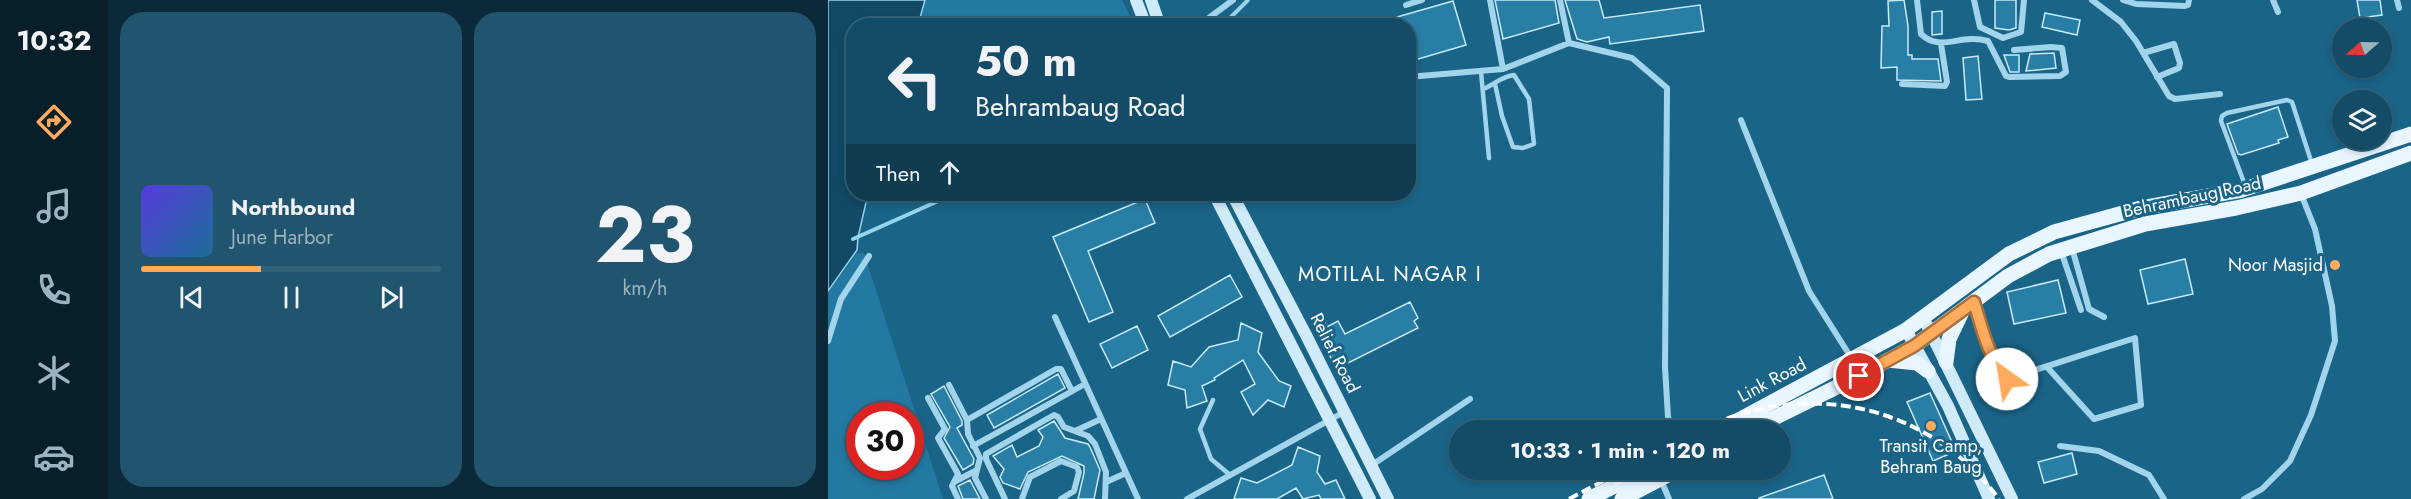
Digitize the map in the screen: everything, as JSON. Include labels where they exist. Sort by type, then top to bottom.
[{"type":"main road","name":"Behrambaug Road","points":[[1905,330],[2009,254],[2054,232],[2140,208],[2246,189],[2411,134]]},
{"type":"main road","name":"Behrambaug Road","points":[[1893,357],[1914,346],[2029,263],[2145,224],[2236,208],[2301,193],[2411,153]]},
{"type":"main road","points":[[1946,362],[1949,339],[1969,305]]},
{"type":"main road","name":"Link Road","points":[[1738,420],[1905,330]]},
{"type":"main road","name":"Link Road","points":[[1770,420],[1893,357]]},
{"type":"main road","points":[[1893,357],[1917,363],[1928,371]]},
{"type":"main road","points":[[1589,499],[1626,480]]},
{"type":"main road","points":[[1622,499],[1658,480]]},
{"type":"street","points":[[1136,0],[1143,18]]},
{"type":"street","points":[[1151,0],[1157,18]]},
{"type":"street","points":[[1209,18],[1233,0]]},
{"type":"street","points":[[1406,4],[1422,0]]},
{"type":"street","points":[[1490,0],[1503,69]]},
{"type":"street","points":[[1560,0],[1569,43]]},
{"type":"street","points":[[1917,0],[1921,34],[1928,41],[1941,44],[1971,37],[1988,41],[2009,78],[2060,76],[2066,72],[2062,48],[2014,50]]},
{"type":"street","points":[[1974,0],[1980,27],[2002,38],[2021,32],[2024,0]]},
{"type":"street","points":[[2092,0],[2121,22],[2169,96],[2175,99],[2220,94]]},
{"type":"street","points":[[2123,0],[2136,4],[2185,6],[2188,5],[2189,0]]},
{"type":"street","points":[[2274,0],[2278,12]]},
{"type":"street","points":[[2397,0],[2398,8]]},
{"type":"street","points":[[1416,76],[1503,69],[1569,43],[1632,58],[1667,88],[1665,367],[1669,420]]},
{"type":"street","points":[[1902,84],[1945,86],[1947,82],[1941,44]]},
{"type":"street","points":[[2143,53],[2174,44],[2180,63],[2179,69],[2157,77]]},
{"type":"street","points":[[1741,120],[1809,291],[1852,360]]},
{"type":"street","points":[[2244,499],[2262,489],[2290,461],[2311,415],[2335,341],[2332,306],[2315,229],[2301,193]]},
{"type":"street","name":"Relief Road","points":[[1218,201],[1370,499]]},
{"type":"street","name":"Relief Road","points":[[1236,201],[1388,499]]},
{"type":"street","points":[[2066,249],[2081,310]]},
{"type":"street","points":[[2066,249],[2089,309],[2104,317]]},
{"type":"street","points":[[828,341],[841,299],[868,256]]},
{"type":"street","points":[[1969,305],[1995,363],[2007,379],[2134,338],[2141,405],[2094,418],[2047,367]]},
{"type":"street","points":[[1055,317],[1138,499]]},
{"type":"street","points":[[1923,319],[2012,499]]},
{"type":"street","points":[[1905,330],[1948,406],[1989,499]]},
{"type":"street","points":[[967,420],[1056,369],[1061,369],[1072,391]]},
{"type":"street","points":[[973,446],[1085,384]]},
{"type":"street","points":[[949,385],[967,420],[967,430],[980,458],[975,478],[986,499]]},
{"type":"street","points":[[928,398],[945,429],[938,438],[958,474],[953,482],[953,490],[958,499]]},
{"type":"street","points":[[1371,465],[1470,399]]},
{"type":"street","points":[[1187,499],[1345,412]]},
{"type":"street","points":[[1005,499],[986,459],[988,451],[1054,415],[1058,417],[1064,428],[1088,436],[1095,444],[1106,472],[1105,499]]},
{"type":"street","points":[[1074,431],[1101,419]]},
{"type":"street","points":[[2060,446],[2099,451],[2149,475],[2164,499]]},
{"type":"street","points":[[1022,499],[1030,477],[1061,461],[1077,467],[1079,472],[1074,491],[1060,499]]},
{"type":"street","points":[[953,482],[977,470]]},
{"type":"street","points":[[1106,482],[1126,473]]},
{"type":"street","points":[[1660,480],[1668,499]]},
{"type":"lane","points":[[1481,72],[1489,158]]},
{"type":"lane","points":[[1483,89],[1495,84],[1505,75],[1514,75],[1529,99],[1534,144],[1523,148],[1513,147],[1502,116],[1495,84]]},
{"type":"lane","points":[[2246,189],[2221,121],[2222,116],[2227,114],[2287,100],[2292,102],[2313,166]]},
{"type":"lane","points":[[1213,400],[1200,429],[1211,459],[1230,475]]},
{"type":"shaded area","points":[[828,0],[925,0],[920,18],[846,18],[846,201],[866,201],[857,250],[828,291]]},
{"type":"shaded area","points":[[925,0],[1122,0],[1131,18],[920,18]]},
{"type":"shaded area","points":[[857,253],[864,253],[912,402],[846,402],[846,480],[924,480],[924,440],[943,499],[828,499],[828,293]]},
{"type":"building","points":[[1495,0],[1555,0],[1559,23],[1503,39]]},
{"type":"building","points":[[1565,0],[1599,0],[1604,18],[1700,5],[1704,31],[1610,44],[1609,37],[1587,42],[1577,39]]},
{"type":"building","points":[[1904,0],[1908,26],[1908,55],[1912,55],[1912,59],[1938,59],[1941,81],[1897,80],[1897,67],[1881,68],[1882,26],[1889,26],[1888,1]]},
{"type":"building","points":[[1995,0],[2016,0],[2016,28],[2009,30],[1995,28]]},
{"type":"building","points":[[2357,0],[2380,0],[2382,15],[2360,18]]},
{"type":"building","points":[[1453,1],[1466,45],[1416,60],[1416,18],[1397,17]]},
{"type":"building","points":[[1942,11],[1942,34],[1932,35],[1932,12]]},
{"type":"building","points":[[2045,13],[2080,20],[2077,35],[2042,27]]},
{"type":"building","points":[[2054,53],[2056,68],[2026,71],[2030,54]]},
{"type":"building","points":[[2004,55],[2019,55],[2019,72],[2010,72]]},
{"type":"building","points":[[1978,56],[1982,99],[1966,100],[1963,58]]},
{"type":"building","points":[[2278,107],[2288,137],[2278,140],[2279,143],[2238,154],[2227,124]]},
{"type":"building","points":[[1140,201],[1146,201],[1155,223],[1088,251],[1113,312],[1089,322],[1053,237]]},
{"type":"building","points":[[2185,259],[2193,294],[2148,304],[2140,270]]},
{"type":"building","points":[[1230,275],[1242,297],[1170,337],[1158,316]]},
{"type":"building","points":[[2058,280],[2066,313],[2014,324],[2007,292]]},
{"type":"building","points":[[1410,302],[1418,318],[1414,321],[1418,328],[1342,366],[1338,357],[1332,360],[1312,319],[1321,315],[1327,327],[1338,321],[1345,334]]},
{"type":"building","points":[[1241,323],[1262,333],[1258,352],[1279,381],[1291,386],[1284,407],[1268,400],[1253,415],[1241,392],[1255,384],[1243,360],[1214,378],[1215,380],[1202,386],[1207,401],[1187,408],[1185,390],[1168,385],[1173,361],[1191,367],[1209,347],[1238,340]]},
{"type":"building","points":[[1137,326],[1148,350],[1112,368],[1100,344]]},
{"type":"building","points":[[1058,374],[1065,388],[994,428],[987,415]]},
{"type":"building","points":[[944,386],[962,421],[962,425],[957,428],[974,459],[973,464],[963,470],[944,438],[950,427],[931,394]]},
{"type":"building","name":"Transit Camp, Behram Baug","points":[[1930,393],[1956,451],[1933,461],[1907,402]]},
{"type":"building","points":[[1054,421],[1065,438],[1088,444],[1090,447],[1100,470],[1094,499],[1078,499],[1084,466],[1062,456],[1028,472],[1020,489],[1003,483],[1000,477],[1004,469],[993,456],[1012,445],[1017,457],[1039,446],[1043,437],[1038,430]]},
{"type":"building","points":[[1298,447],[1320,456],[1317,472],[1325,484],[1336,480],[1345,499],[1321,499],[1319,495],[1303,499],[1296,488],[1277,499],[1234,499],[1241,478],[1257,483],[1292,465]]},
{"type":"building","points":[[2072,453],[2077,474],[2044,483],[2038,462]]},
{"type":"building","points":[[1824,475],[1833,499],[1759,499],[1759,498]]},
{"type":"building","points":[[970,480],[980,499],[963,499],[958,486]]},
{"type":"waterway","points":[[1230,18],[1248,0]]},
{"type":"waterway","points":[[853,239],[938,201]]},
{"type":"railway","points":[[1725,420],[1740,414],[1781,405],[1822,404],[1862,409],[1901,421],[1937,440],[1970,466],[1999,499]]},
{"type":"railway","points":[[1569,499],[1605,480]]},
{"type":"railway","points":[[1615,484],[1623,480]]},
{"type":"place","name":"Noor Masjid","points":[[2335,265]]},
{"type":"place","name":"Transit Camp, Behram Baug","points":[[1931,426]]},
{"type":"district","name":"MOTILAL NAGAR I","points":[[1390,274]]},
{"type":"route","points":[[1859,376],[1914,346],[1974,302],[1993,358],[1998,369],[2007,379]]}]
